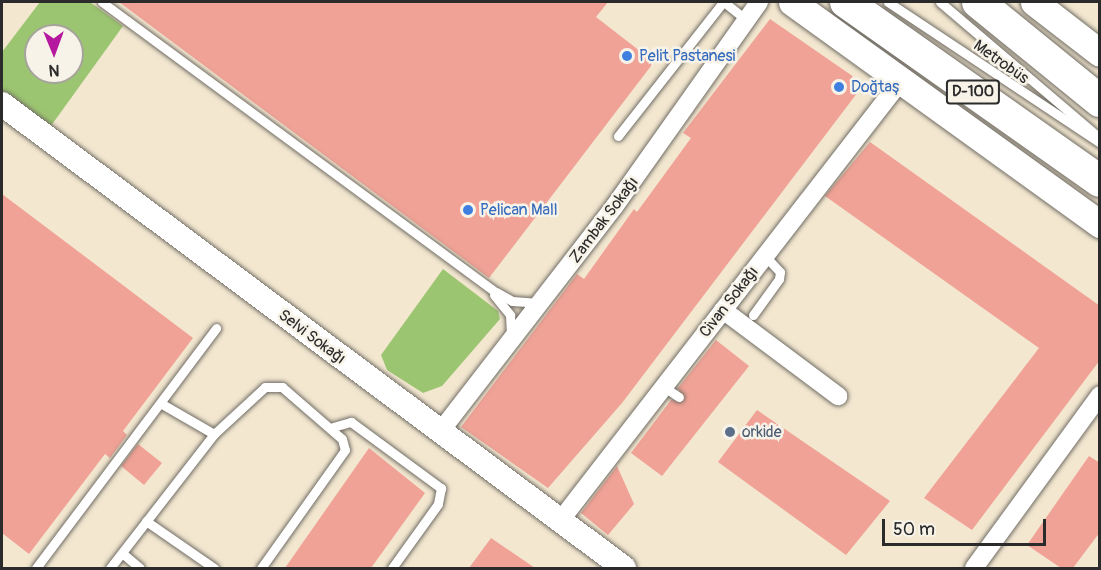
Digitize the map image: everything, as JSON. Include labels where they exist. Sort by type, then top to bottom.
[{"type":"highway","name":"D-100","points":[[846,2],[1100,181]]},
{"type":"highway","points":[[978,2],[1100,101]]},
{"type":"main road","points":[[792,2],[899,83],[1100,224]]},
{"type":"main road","points":[[1034,2],[1100,53]]},
{"type":"street","name":"Zambak Sokağı","points":[[440,432],[541,303],[759,2]]},
{"type":"street","name":"Civan Sokağı","points":[[560,521],[671,392],[723,310],[899,83]]},
{"type":"street","name":"Selvi Sokağı","points":[[2,104],[624,568]]},
{"type":"street","points":[[723,310],[838,396]]},
{"type":"street","points":[[974,568],[1100,395]]},
{"type":"lane","points":[[102,2],[496,294],[541,303]]},
{"type":"lane","points":[[618,135],[723,2],[746,20]]},
{"type":"lane","name":"Metrobüs","points":[[888,2],[1100,143]]},
{"type":"lane","name":"Metrobüs","points":[[940,2],[1100,138]]},
{"type":"lane","points":[[395,217],[496,294],[510,315],[509,345]]},
{"type":"lane","points":[[753,315],[779,279],[780,272],[765,256]]},
{"type":"lane","points":[[36,568],[162,404],[216,328]]},
{"type":"lane","points":[[110,568],[214,434],[264,387],[282,387],[333,427],[345,450],[261,568]]},
{"type":"lane","points":[[162,404],[214,434]]},
{"type":"lane","points":[[333,427],[351,422],[441,488],[438,504],[392,568]]},
{"type":"lane","points":[[146,521],[214,568]]},
{"type":"lane","points":[[122,553],[140,568]]},
{"type":"green space","points":[[40,2],[90,2],[123,26],[84,80],[84,24],[24,24],[24,84],[81,84],[48,130],[2,94],[2,52]]},
{"type":"green space","points":[[443,269],[498,311],[500,319],[442,386],[423,393],[387,370],[381,355]]},
{"type":"building","name":"Pelican Mall","points":[[119,2],[608,2],[596,17],[654,62],[489,278]]},
{"type":"building","points":[[770,19],[864,84],[622,403],[548,488],[461,427],[577,274],[584,279],[634,209],[637,212],[691,138],[683,133]]},
{"type":"building","points":[[870,142],[1100,306],[1100,360],[972,530],[924,498],[1039,348],[825,196]]},
{"type":"building","points":[[2,194],[193,338],[123,431],[127,435],[110,458],[105,454],[29,554],[2,533]]},
{"type":"building","points":[[716,340],[749,366],[662,476],[631,453],[671,400],[684,401],[678,388]]},
{"type":"building","points":[[757,410],[890,501],[846,555],[718,462]]},
{"type":"building","points":[[138,444],[162,463],[144,485],[121,466]]},
{"type":"building","points":[[369,448],[425,493],[371,568],[285,568]]},
{"type":"building","points":[[1089,456],[1100,463],[1100,532],[1073,568],[1061,568],[1027,545]]},
{"type":"building","points":[[617,466],[634,504],[608,535],[581,513]]},
{"type":"building","points":[[491,538],[535,568],[469,568]]},
{"type":"place","name":"Pelit Pastanesi","points":[[627,56]]},
{"type":"place","name":"Doğtaş","points":[[839,87]]},
{"type":"place","name":"Pelican Mall","points":[[468,210]]},
{"type":"place","name":"orkide","points":[[730,432]]}]
